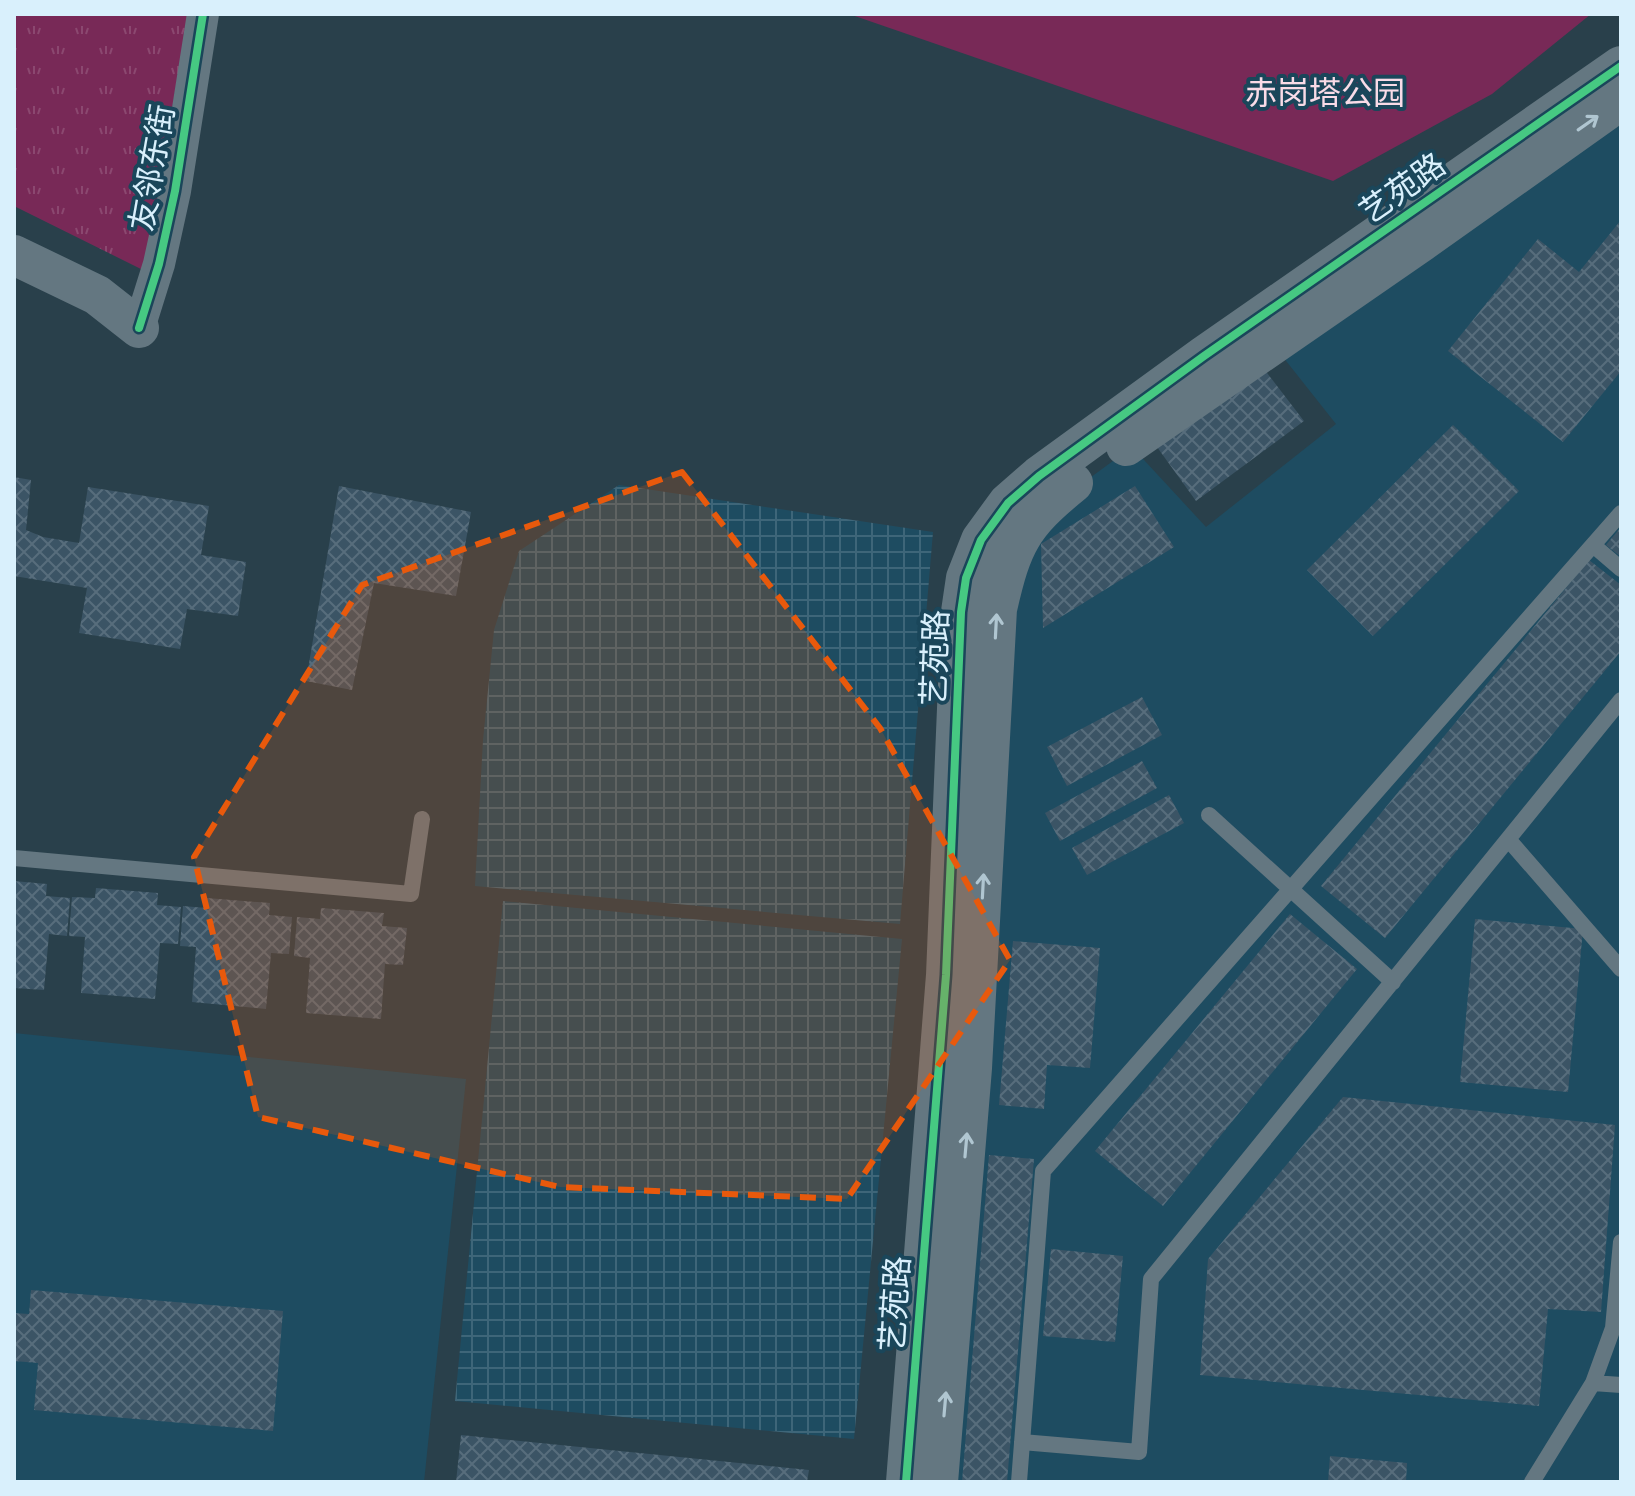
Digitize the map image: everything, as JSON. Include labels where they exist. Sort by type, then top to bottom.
[{"type":"street","name":"友邻东街","points":[[139,328],[159,264],[175,191],[203,14]]},
{"type":"street","name":"艺苑路","points":[[906,1482],[946,975],[961,612],[966,578],[981,540],[1008,503],[1039,476],[1204,356],[1621,66]]},
{"type":"street","name":"艺苑路","points":[[938,1482],[972,1068],[997,609],[1007,565],[1020,537],[1034,517],[1074,482],[1621,100]]},
{"type":"street","points":[[14,255],[97,295],[139,328]]},
{"type":"street","points":[[14,287],[90,317],[139,328]]},
{"type":"lane","points":[[1019,1482],[1043,1171],[1621,513]]},
{"type":"lane","points":[[1593,545],[1621,569]]},
{"type":"lane","points":[[1022,1442],[1139,1452],[1151,1279],[1621,700]]},
{"type":"lane","points":[[1209,815],[1393,982]]},
{"type":"lane","points":[[14,858],[411,894],[422,819]]},
{"type":"lane","points":[[1508,839],[1621,969]]},
{"type":"lane","points":[[1532,1482],[1593,1383],[1613,1328],[1621,1242]]},
{"type":"lane","points":[[1593,1383],[1621,1385]]},
{"type":"highlighted area","points":[[682,472],[880,728],[1010,960],[847,1199],[560,1187],[258,1117],[194,857],[362,585]]},
{"type":"shaded area","points":[[1621,108],[1621,1482],[948,1482],[1003,614],[1053,505],[1132,447],[1206,527],[1336,424],[1279,352]]},
{"type":"shaded area","points":[[619,485],[933,532],[900,924],[475,886],[483,740],[494,630],[519,551]]},
{"type":"shaded area","points":[[503,901],[902,939],[854,1439],[455,1401]]},
{"type":"shaded area","points":[[14,1033],[466,1079],[424,1482],[14,1482]]},
{"type":"green space","points":[[14,14],[188,14],[145,271],[14,206]]},
{"type":"green space","name":"赤岗塔公园","points":[[849,14],[1591,14],[1492,94],[1333,181]]},
{"type":"building","points":[[1621,220],[1621,371],[1563,442],[1448,351],[1538,239],[1579,272]]},
{"type":"building","points":[[1264,369],[1304,421],[1196,501],[1157,447]]},
{"type":"building","points":[[1453,425],[1519,491],[1373,636],[1307,570]]},
{"type":"building","points":[[14,477],[31,480],[26,530],[43,537],[79,543],[88,487],[209,506],[201,555],[246,562],[238,616],[187,609],[180,649],[79,633],[87,588],[14,576]]},
{"type":"building","points":[[339,486],[471,512],[456,596],[374,583],[352,690],[306,681]]},
{"type":"building","points":[[1135,486],[1174,547],[1043,628],[1041,544]]},
{"type":"building","points":[[1621,527],[1621,557],[1606,545]]},
{"type":"building","points":[[1589,560],[1621,585],[1621,651],[1385,938],[1321,886]]},
{"type":"building","points":[[1142,697],[1162,735],[1067,786],[1047,747]]},
{"type":"building","points":[[1142,761],[1157,788],[1060,841],[1045,813]]},
{"type":"building","points":[[1169,795],[1184,823],[1087,875],[1072,848]]},
{"type":"building","points":[[14,881],[47,884],[46,896],[70,898],[67,936],[49,934],[44,990],[14,988]]},
{"type":"building","points":[[96,888],[158,893],[157,905],[181,907],[178,944],[160,943],[155,999],[81,993],[85,937],[69,936],[72,897],[95,898]]},
{"type":"building","points":[[207,898],[270,903],[269,915],[292,917],[289,954],[271,953],[266,1009],[192,1002],[196,947],[180,946],[183,906],[206,908]]},
{"type":"building","points":[[321,908],[384,913],[382,926],[407,928],[403,965],[385,964],[381,1019],[306,1013],[310,958],[294,956],[297,917],[320,919]]},
{"type":"building","points":[[1290,914],[1357,969],[1163,1206],[1095,1151]]},
{"type":"building","points":[[1475,919],[1583,929],[1568,1092],[1460,1082]]},
{"type":"building","points":[[1013,941],[1100,948],[1090,1068],[1047,1065],[1044,1109],[999,1105]]},
{"type":"building","points":[[1343,1097],[1615,1125],[1601,1312],[1548,1309],[1539,1406],[1200,1375],[1208,1259]]},
{"type":"building","points":[[989,1155],[1034,1159],[1007,1482],[962,1482]]},
{"type":"building","points":[[1051,1249],[1123,1256],[1115,1342],[1043,1336]]},
{"type":"building","points":[[31,1290],[283,1311],[273,1431],[34,1410],[38,1363],[14,1361],[14,1313],[29,1314]]},
{"type":"building","points":[[461,1435],[809,1470],[807,1482],[456,1482]]},
{"type":"building","points":[[1330,1456],[1407,1463],[1406,1482],[1328,1482]]},
{"type":"cycle path","points":[[139,328],[159,264],[175,191],[203,14]]},
{"type":"cycle path","points":[[906,1482],[946,975],[961,612],[966,578],[981,540],[1008,503],[1039,476],[1204,356],[1621,66]]}]
